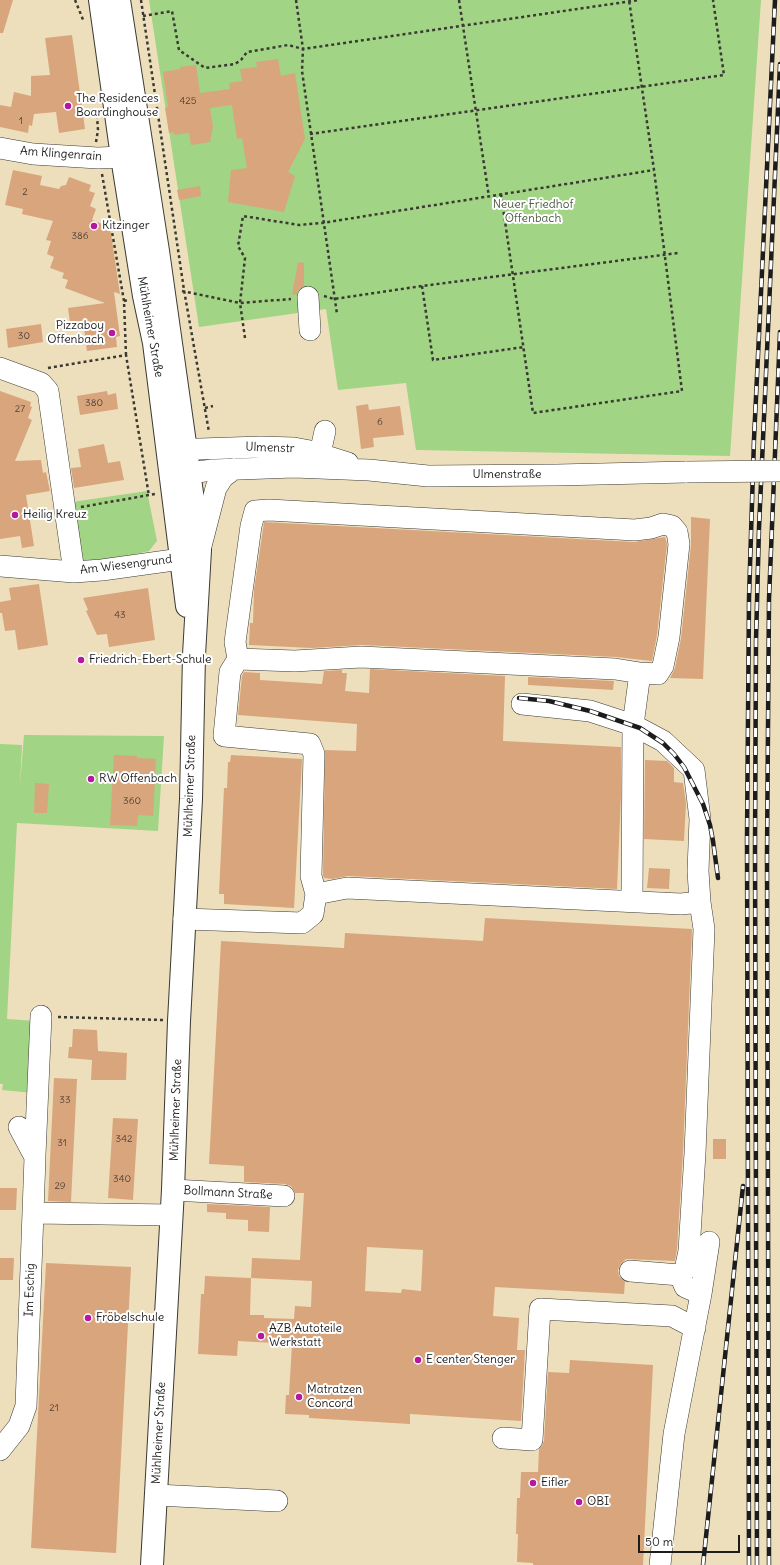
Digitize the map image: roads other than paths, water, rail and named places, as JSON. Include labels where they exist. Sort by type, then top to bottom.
[{"type":"main road","name":"Mühlheimer Straße","points":[[100,0],[122,157],[144,296],[177,450]]},
{"type":"main road","name":"Mühlheimer Straße","points":[[119,0],[140,129],[177,450],[191,554],[188,621],[194,654],[191,799],[179,1021],[173,1190],[152,1565]]},
{"type":"street","name":"Am Klingenrain","points":[[0,148],[33,154],[98,158],[122,157]]},
{"type":"street","points":[[308,297],[310,330]]},
{"type":"street","points":[[0,368],[41,383],[48,391],[74,572]]},
{"type":"street","points":[[294,467],[312,460],[320,454],[325,431]]},
{"type":"street","name":"Ulmenstr","points":[[177,450],[261,447],[294,448],[320,454],[369,470]]},
{"type":"street","name":"Ulmenstraße","points":[[180,474],[234,469],[294,467],[369,470],[428,476],[780,471]]},
{"type":"street","points":[[191,554],[216,488],[223,477],[234,469]]},
{"type":"street","points":[[184,919],[302,923],[313,914],[316,894],[312,876],[314,754],[310,744],[224,736],[230,672],[238,659],[235,642],[251,526],[255,511],[269,510],[635,530],[651,528],[663,524],[672,526],[677,532],[679,544],[669,637],[663,666],[658,674],[615,669],[361,657],[295,661],[238,659]]},
{"type":"street","name":"Am Wiesengrund","points":[[0,566],[74,572],[102,570],[191,554]]},
{"type":"street","points":[[632,902],[633,725],[640,673]]},
{"type":"street","points":[[522,704],[590,712],[633,725],[663,741],[694,770],[700,819],[698,871],[700,902],[704,929],[689,1251],[685,1270],[680,1275],[630,1271]]},
{"type":"street","points":[[316,894],[347,888],[682,904],[700,902]]},
{"type":"street","points":[[35,1157],[41,1016]]},
{"type":"street","name":"Im Eschig","points":[[0,1450],[19,1426],[26,1406],[35,1157],[19,1127]]},
{"type":"street","name":"Bollmann Straße","points":[[173,1190],[284,1196]]},
{"type":"street","points":[[34,1213],[171,1215]]},
{"type":"street","points":[[660,1565],[674,1434],[695,1328],[709,1242]]},
{"type":"street","points":[[680,1275],[685,1286],[701,1294]]},
{"type":"street","points":[[504,1438],[532,1440],[540,1309],[672,1316],[695,1328]]},
{"type":"street","points":[[156,1495],[276,1501]]},
{"type":"railway","points":[[749,1565],[747,839],[749,598],[754,439],[775,0]]},
{"type":"railway","points":[[757,1565],[755,850],[756,640],[759,528],[780,64]]},
{"type":"railway","points":[[769,1565],[767,856],[769,599],[780,332]]},
{"type":"railway","points":[[519,698],[549,701],[590,711],[640,728],[663,743],[684,767],[703,804],[710,825],[718,878]]},
{"type":"railway","points":[[703,1565],[743,1186]]},
{"type":"place","name":"The Residences Boardinghouse","points":[[68,106]]},
{"type":"place","name":"Kitzinger","points":[[94,226]]},
{"type":"place","name":"Pizzaboy Offenbach","points":[[112,333]]},
{"type":"place","name":"Heilig Kreuz","points":[[15,515]]},
{"type":"place","name":"Friedrich-Ebert-Schule","points":[[81,660]]},
{"type":"place","name":"RW Offenbach","points":[[91,779]]},
{"type":"place","name":"Fröbelschule","points":[[88,1318]]},
{"type":"place","name":"AZB Autoteile Werkstatt","points":[[261,1336]]},
{"type":"place","name":"E center Stenger","points":[[418,1360]]},
{"type":"place","name":"Matratzen Concord","points":[[299,1397]]},
{"type":"place","name":"Eifler","points":[[533,1483]]},
{"type":"place","name":"OBI","points":[[579,1502]]},
{"type":"park label","name":"Neuer Friedhof Offenbach","points":[[533,212]]}]
